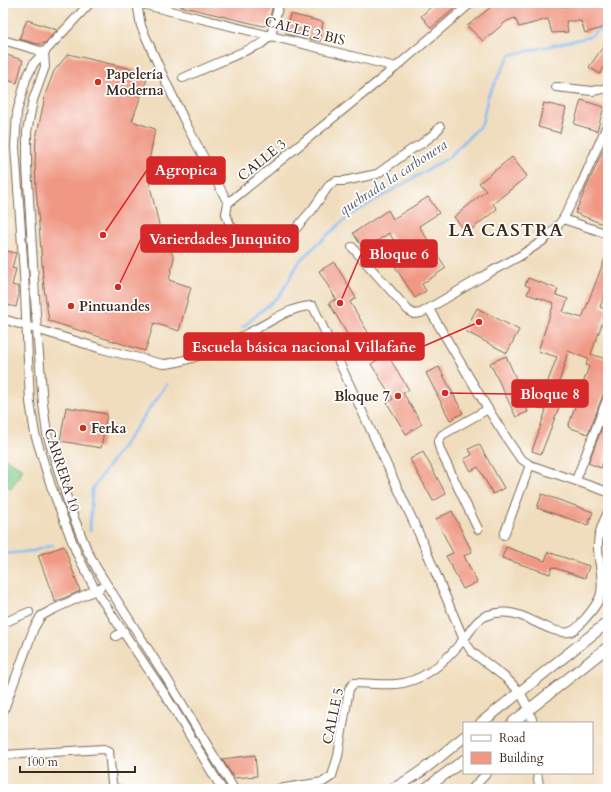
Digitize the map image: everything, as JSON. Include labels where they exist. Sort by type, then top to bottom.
[{"type":"main road","points":[[483,722],[608,622]]},
{"type":"main road","points":[[513,722],[608,647]]},
{"type":"main road","points":[[392,789],[424,769],[463,738]]},
{"type":"main road","points":[[425,789],[463,761]]},
{"type":"street","name":"CARRERA 10","points":[[90,3],[34,63],[26,79],[17,112],[15,129],[16,165],[24,273],[30,402],[35,434],[51,486],[77,554],[96,591],[124,631],[222,789]]},
{"type":"street","points":[[138,3],[141,26],[164,78],[187,126],[228,203],[226,214],[230,225],[236,231],[245,236],[257,240],[266,240],[291,234],[312,210],[330,184],[336,181],[344,181],[377,174],[421,144],[434,134],[440,127]]},
{"type":"street","name":"CALLE 2 BIS","points":[[138,3],[396,67]]},
{"type":"street","points":[[183,78],[261,44],[271,36],[279,3]]},
{"type":"street","name":"CALLE 3","points":[[228,203],[396,67],[471,3]]},
{"type":"street","points":[[3,40],[44,52]]},
{"type":"street","name":"CARRERA 10","points":[[44,52],[45,67],[33,100],[27,132],[27,166],[37,329],[47,434],[76,522],[87,550],[106,585],[164,674],[234,789]]},
{"type":"street","points":[[556,87],[592,91],[608,88]]},
{"type":"street","points":[[21,97],[33,100]]},
{"type":"street","points":[[352,246],[408,310],[414,314],[421,313],[520,256],[544,240],[556,229],[580,187],[608,123]]},
{"type":"street","points":[[16,165],[27,166]]},
{"type":"street","points":[[563,219],[608,234]]},
{"type":"street","points":[[3,319],[102,349],[156,363],[172,364],[211,351],[250,333],[289,311],[305,306],[313,306],[417,529],[464,640],[472,652],[507,679],[520,692],[529,709],[533,722]]},
{"type":"street","points":[[429,309],[488,409],[520,458],[530,465],[608,492]]},
{"type":"street","points":[[576,480],[608,398]]},
{"type":"street","points":[[478,528],[440,450],[438,442],[442,435],[488,409]]},
{"type":"street","points":[[504,535],[530,465]]},
{"type":"street","points":[[464,640],[473,627],[483,617],[504,612],[516,613],[530,618],[546,628],[561,632],[568,633],[574,630],[593,608],[602,592],[597,546],[608,512]]},
{"type":"street","points":[[3,712],[34,628],[41,616],[106,585]]},
{"type":"street","points":[[3,623],[29,612]]},
{"type":"street","points":[[116,636],[124,631]]},
{"type":"street","name":"CALLE 5","points":[[278,789],[323,782],[332,776],[338,756],[349,689],[354,683],[397,684],[415,680],[448,658],[464,640]]},
{"type":"street","points":[[3,755],[104,749],[110,751],[112,783],[114,788],[118,789]]},
{"type":"street","points":[[472,789],[486,774]]},
{"type":"street","points":[[537,774],[541,789]]},
{"type":"green space","points":[[3,457],[23,469],[11,489],[3,484]]},
{"type":"building","points":[[180,3],[263,3],[273,5],[268,25],[263,26],[180,6]]},
{"type":"building","points":[[429,3],[461,3],[431,28],[421,16],[432,6]]},
{"type":"building","points":[[496,3],[563,6],[608,3],[608,24],[602,28],[585,33],[581,21],[566,21],[568,32],[552,33],[548,19],[519,27],[515,18],[507,21],[483,41],[467,26]]},
{"type":"building","points":[[290,14],[323,22],[320,41],[286,34]]},
{"type":"building","points":[[27,20],[57,30],[45,43],[38,44],[19,39]]},
{"type":"building","points":[[608,40],[608,65],[606,64],[600,74],[589,67]]},
{"type":"building","points":[[3,54],[23,60],[17,83],[3,79]]},
{"type":"building","points":[[68,54],[149,73],[132,121],[155,129],[147,173],[160,229],[163,230],[174,258],[169,280],[191,287],[179,331],[154,323],[145,351],[49,321],[44,288],[36,188],[36,138],[46,92],[54,71]]},
{"type":"building","points":[[581,100],[604,107],[597,131],[574,124]]},
{"type":"building","points":[[544,103],[566,108],[560,133],[538,127]]},
{"type":"building","points":[[608,139],[608,226],[575,213]]},
{"type":"building","points":[[512,157],[527,176],[493,204],[497,209],[467,233],[454,217],[486,191],[479,183]]},
{"type":"building","points":[[428,197],[439,213],[419,226],[446,268],[422,284],[426,291],[415,298],[392,262],[405,255],[389,233],[364,250],[353,233],[388,210],[393,219]]},
{"type":"building","points":[[3,250],[16,253],[12,268],[16,269],[12,285],[19,287],[16,307],[3,304]]},
{"type":"building","points":[[607,253],[608,286],[600,307],[607,310],[591,354],[608,360],[608,382],[588,434],[568,427],[589,366],[586,365],[588,359],[568,351],[565,365],[551,404],[559,407],[541,454],[532,451],[546,410],[538,408],[557,357],[538,351],[554,303],[527,294],[530,287],[525,285],[528,278],[558,289],[556,295],[568,299],[563,312],[582,318]]},
{"type":"building","points":[[334,262],[356,298],[350,302],[369,334],[353,344],[329,303],[336,299],[319,271]]},
{"type":"building","points":[[477,308],[519,330],[507,353],[465,331]]},
{"type":"building","name":"Bloque 7","points":[[387,354],[409,390],[403,393],[422,424],[406,434],[387,403],[393,399],[371,364]]},
{"type":"building","points":[[506,356],[517,381],[520,379],[526,391],[520,393],[528,412],[516,417],[490,363]]},
{"type":"building","points":[[439,367],[463,413],[450,420],[426,373]]},
{"type":"building","name":"Ferka","points":[[66,407],[107,414],[101,448],[60,441]]},
{"type":"building","points":[[607,415],[608,447],[601,468],[588,463]]},
{"type":"building","points":[[479,444],[504,488],[493,494],[478,467],[471,471],[464,459],[472,455],[469,449]]},
{"type":"building","points":[[423,452],[446,494],[433,501],[410,459]]},
{"type":"building","points":[[542,494],[593,512],[588,525],[537,508]]},
{"type":"building","points":[[452,511],[472,552],[464,556],[477,582],[463,589],[446,556],[453,553],[436,519]]},
{"type":"building","points":[[64,546],[80,591],[55,602],[38,555]]},
{"type":"building","points":[[506,547],[545,561],[548,552],[589,566],[585,578],[552,567],[550,574],[502,558]]},
{"type":"building","points":[[255,755],[257,776],[234,778],[222,759]]},
{"type":"waterway","name":"quebrada la carbonera","points":[[243,327],[280,295],[301,259],[350,215],[448,158],[482,124],[488,96],[510,55],[589,37],[608,24]]},
{"type":"waterway","name":"quebrada la carbonera","points":[[90,531],[92,489],[167,384]]},
{"type":"waterway","name":"quebrada la carbonera","points":[[3,554],[33,551],[53,545]]},
{"type":"place","name":"Papelería Moderna","points":[[98,82]]},
{"type":"place","name":"Agropica","points":[[103,235]]},
{"type":"place","name":"Varierdades Junquito","points":[[118,287]]},
{"type":"place","name":"Bloque 6","points":[[340,303]]},
{"type":"place","name":"Pintuandes","points":[[71,306]]},
{"type":"place","name":"Escuela básica nacional Villafañe","points":[[479,322]]},
{"type":"place","name":"Bloque 8","points":[[445,393]]},
{"type":"place","name":"Bloque 7","points":[[398,396]]},
{"type":"place","name":"Ferka","points":[[83,428]]},
{"type":"district","name":"LA CASTRA","points":[[506,230]]}]
